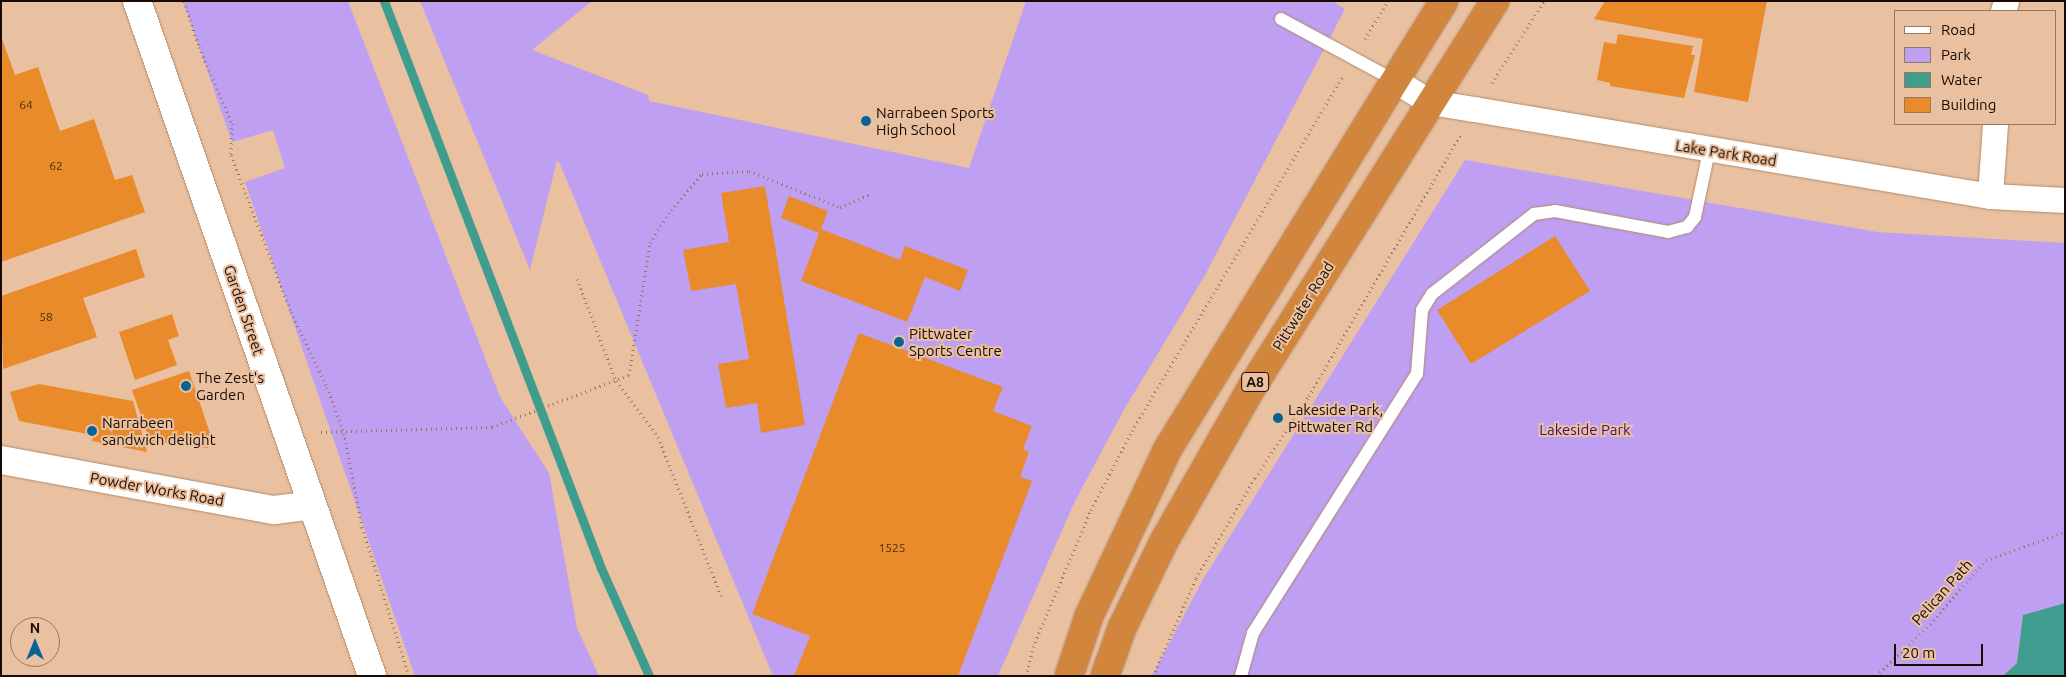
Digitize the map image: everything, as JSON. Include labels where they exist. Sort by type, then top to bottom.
[{"type":"highway","name":"A8","points":[[1069,676],[1089,616],[1168,450],[1444,1]]},
{"type":"highway","name":"Pittwater Road","points":[[1105,676],[1122,628],[1168,534],[1252,387],[1495,1]]},
{"type":"street","name":"Garden Street","points":[[137,1],[372,676]]},
{"type":"street","name":"Lake Park Road","points":[[1394,80],[1430,102],[1709,151],[1990,196],[2065,200]]},
{"type":"street","points":[[1990,196],[1995,125]]},
{"type":"street","name":"Powder Works Road","points":[[1,460],[274,510],[312,505]]},
{"type":"lane","points":[[1281,19],[1394,80]]},
{"type":"lane","points":[[1241,676],[1253,633],[1417,374],[1422,310],[1432,294],[1534,214],[1554,211],[1668,232],[1687,227],[1695,217],[1709,151]]},
{"type":"path","points":[[184,1],[199,47],[232,123],[231,155],[291,312],[327,387],[344,433],[362,527],[409,676]]},
{"type":"path","points":[[1026,676],[1033,647],[1090,510],[1132,431],[1388,1]]},
{"type":"path","points":[[1153,676],[1196,578],[1256,478],[1309,396],[1474,109],[1544,1]]},
{"type":"path","points":[[320,432],[344,433],[492,427],[605,386],[629,375],[650,243],[670,210],[702,174],[749,171],[840,207],[870,194]]},
{"type":"path","points":[[577,279],[616,381],[658,437],[722,598]]},
{"type":"path","points":[[2065,398],[2065,406]]},
{"type":"path","name":"Pelican Path","points":[[1876,676],[1930,624],[1986,560],[2065,532]]},
{"type":"green space","points":[[183,1],[348,1],[500,397],[549,473],[577,628],[599,676],[415,676],[245,182],[285,168],[273,130],[232,142]]},
{"type":"green space","name":"Pittwater Sports Centre","points":[[420,1],[592,1],[532,50],[648,95],[649,101],[969,168],[1026,1],[1332,1],[1345,9],[1204,277],[1125,408],[1075,501],[998,676],[773,676],[560,164],[557,160],[530,270]]},
{"type":"green space","name":"Lakeside Park","points":[[1465,160],[1877,232],[2065,243],[2065,603],[2023,615],[2017,663],[2003,676],[1152,676],[1202,581]]},
{"type":"water","points":[[2065,603],[2065,676],[2003,676],[2017,663],[2023,615]]},
{"type":"building","points":[[1605,1],[1767,1],[1748,102],[1694,92],[1703,39],[1594,19]]},
{"type":"building","points":[[1618,34],[1693,46],[1691,55],[1695,55],[1684,98],[1610,86],[1610,83],[1597,80],[1604,42],[1616,44]]},
{"type":"building","points":[[1,36],[15,75],[38,67],[60,131],[94,119],[115,180],[132,175],[145,212],[1,262]]},
{"type":"building","points":[[765,186],[805,425],[761,433],[757,403],[726,408],[718,364],[749,359],[736,284],[691,291],[683,250],[729,242],[721,193]]},
{"type":"building","points":[[789,196],[828,211],[821,229],[900,260],[905,246],[968,270],[960,291],[925,277],[907,322],[801,281],[819,233],[781,218]]},
{"type":"building","points":[[1555,236],[1590,291],[1471,364],[1437,310]]},
{"type":"building","points":[[136,249],[145,277],[83,298],[97,337],[3,369],[1,296]]},
{"type":"building","points":[[172,314],[179,336],[168,340],[177,365],[135,380],[119,332]]},
{"type":"building","points":[[859,333],[1003,387],[993,411],[1032,426],[1023,449],[1029,452],[1020,477],[1032,481],[958,676],[794,676],[810,636],[752,614]]},
{"type":"building","points":[[189,371],[212,439],[208,448],[150,441],[132,390]]},
{"type":"building","points":[[39,384],[133,401],[147,452],[92,441],[93,435],[19,421],[10,392]]},
{"type":"waterway","points":[[384,1],[601,568],[649,676]]},
{"type":"place","name":"Narrabeen Sports High School","points":[[866,121]]},
{"type":"place","name":"Pittwater Sports Centre","points":[[899,342]]},
{"type":"place","name":"The Zest's Garden","points":[[186,386]]},
{"type":"place","name":"Lakeside Park, Pittwater Rd","points":[[1278,418]]},
{"type":"place","name":"Narrabeen sandwich delight","points":[[92,431]]}]
